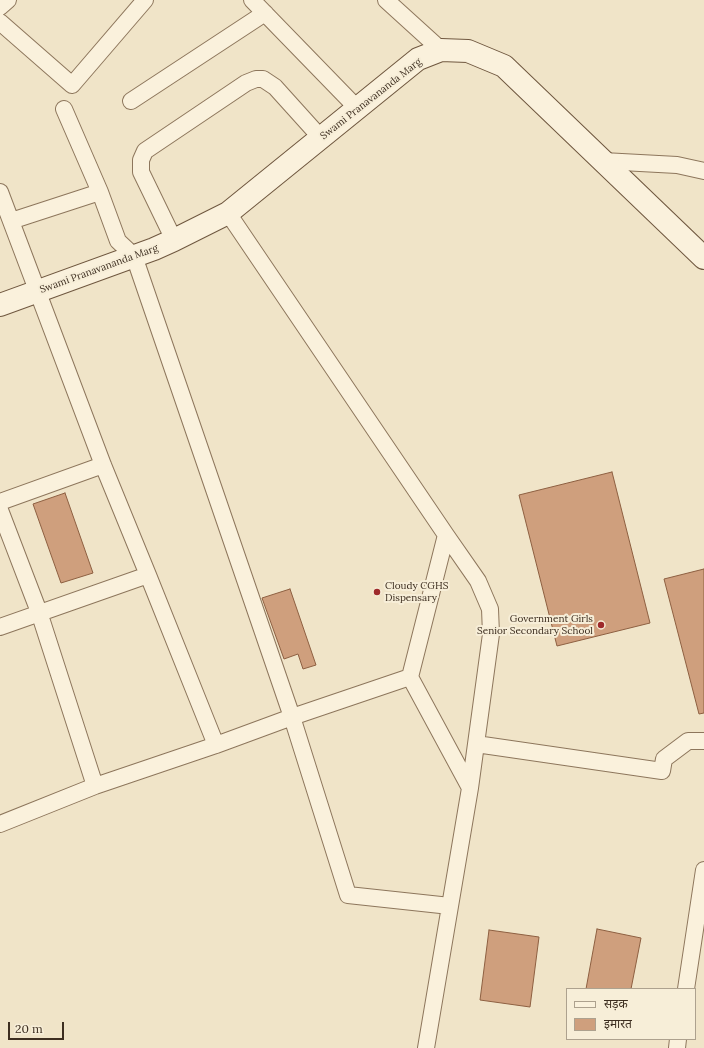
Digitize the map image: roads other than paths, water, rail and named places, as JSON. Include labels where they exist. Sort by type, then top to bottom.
[{"type":"street","points":[[0,7],[8,0]]},
{"type":"street","points":[[0,22],[72,85],[145,0]]},
{"type":"street","points":[[252,0],[357,108]]},
{"type":"street","points":[[386,0],[441,50]]},
{"type":"street","points":[[131,101],[265,13]]},
{"type":"street","name":"Swami Pranavananda Marg","points":[[0,304],[134,256],[174,240],[228,213],[418,59],[441,50],[468,51],[504,66],[704,258]]},
{"type":"street","points":[[174,240],[141,172],[141,160],[145,152],[246,83],[256,79],[263,79],[275,87],[321,138]]},
{"type":"street","points":[[64,109],[100,192],[118,241],[134,256],[292,717],[348,896],[450,906]]},
{"type":"street","points":[[603,161],[677,165],[704,171]]},
{"type":"street","points":[[0,192],[103,465],[216,745]]},
{"type":"street","points":[[10,221],[100,192]]},
{"type":"street","points":[[228,213],[478,581],[490,609],[491,634],[470,788],[426,1048]]},
{"type":"street","points":[[0,502],[103,465]]},
{"type":"street","points":[[0,510],[39,612],[95,786]]},
{"type":"street","points":[[446,535],[410,677],[470,788]]},
{"type":"street","points":[[0,627],[148,574]]},
{"type":"street","points":[[0,824],[95,786],[410,677]]},
{"type":"street","points":[[476,744],[662,771],[664,759],[688,741],[704,741]]},
{"type":"street","points":[[686,988],[704,870]]},
{"type":"place","name":"Cloudy CGHS Dispensary","points":[[377,592]]},
{"type":"place","name":"Government Girls Senior Secondary School","points":[[601,625]]}]
